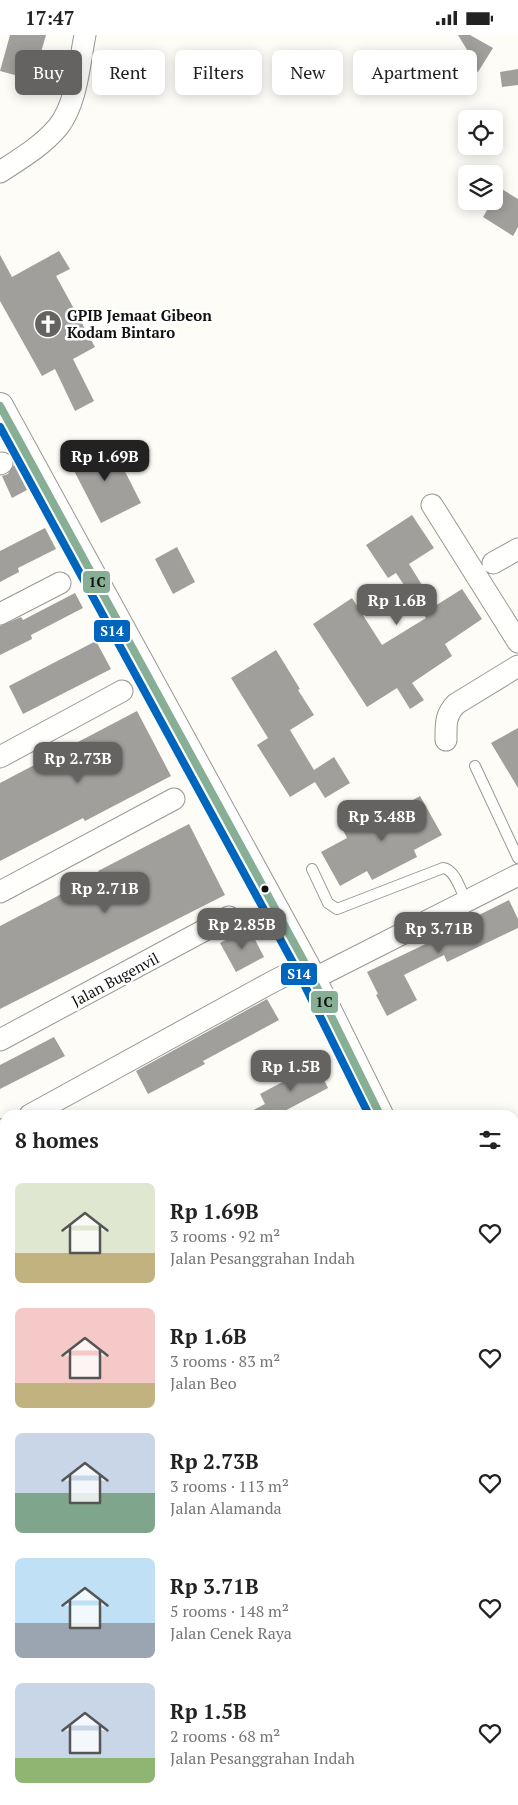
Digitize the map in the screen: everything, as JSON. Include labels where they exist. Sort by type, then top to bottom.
[{"type":"street","points":[[0,173],[36,148],[58,126],[72,100],[85,35]]},
{"type":"street","points":[[0,406],[309,972],[378,1110]]},
{"type":"street","points":[[432,505],[518,642]]},
{"type":"street","points":[[493,563],[518,549]]},
{"type":"street","points":[[0,614],[60,583]]},
{"type":"street","points":[[446,741],[446,719],[449,711],[456,704],[518,665]]},
{"type":"street","points":[[0,757],[122,691]]},
{"type":"street","points":[[0,892],[174,799]]},
{"type":"street","points":[[39,1110],[272,981],[309,972],[466,901],[518,875]]},
{"type":"street","name":"Jalan Bugenvil","points":[[0,1040],[230,917]]},
{"type":"lane","points":[[475,766],[518,858]]},
{"type":"lane","points":[[312,869],[328,903],[337,909],[443,868],[448,869],[452,873],[466,901]]},
{"type":"building","points":[[10,35],[46,35],[42,50],[15,50],[15,75],[0,71]]},
{"type":"building","points":[[458,35],[470,35],[493,48],[478,72],[477,50],[467,50]]},
{"type":"building","points":[[518,69],[518,85],[502,87],[500,72]]},
{"type":"building","points":[[503,190],[518,199],[518,227],[513,236],[483,217],[487,210],[503,210]]},
{"type":"building","name":"GPIB Jemaat Gibeon Kodam Bintaro","points":[[59,251],[70,269],[56,276],[95,347],[73,359],[94,401],[75,411],[55,369],[42,376],[0,301],[0,255],[12,277]]},
{"type":"building","points":[[109,440],[141,503],[101,523],[69,461]]},
{"type":"building","points":[[14,465],[27,490],[12,498],[2,476],[8,474]]},
{"type":"building","points":[[412,515],[434,548],[409,564],[435,606],[462,589],[482,619],[445,644],[452,656],[412,683],[424,700],[410,709],[397,688],[367,707],[313,624],[352,598],[382,645],[426,618],[396,573],[388,578],[366,545]]},
{"type":"building","points":[[45,528],[56,549],[18,568],[19,572],[0,582],[0,551]]},
{"type":"building","points":[[177,547],[195,582],[173,594],[155,559]]},
{"type":"building","points":[[75,593],[83,608],[31,635],[32,639],[0,655],[0,626],[21,617],[23,620]]},
{"type":"building","points":[[96,641],[111,669],[23,714],[9,686]]},
{"type":"building","points":[[276,650],[314,715],[290,730],[314,770],[334,757],[350,783],[325,798],[315,782],[290,797],[257,745],[268,738],[231,678]]},
{"type":"building","points":[[137,711],[171,776],[85,821],[83,818],[0,861],[0,783]]},
{"type":"building","points":[[518,728],[518,788],[491,743]]},
{"type":"building","points":[[420,796],[442,835],[414,850],[417,857],[372,880],[367,871],[340,886],[321,852],[347,838],[343,830],[384,808],[388,814]]},
{"type":"building","points":[[189,824],[225,895],[0,1009],[0,926],[100,874],[98,871]]},
{"type":"building","points":[[509,900],[518,919],[518,928],[447,962],[444,955],[404,975],[417,1000],[387,1016],[367,972],[436,939],[434,935],[452,926],[453,928]]},
{"type":"building","points":[[249,928],[264,957],[236,972],[220,943]]},
{"type":"building","points":[[267,999],[279,1020],[203,1061],[205,1064],[148,1094],[136,1071]]},
{"type":"building","points":[[54,1037],[65,1056],[0,1089],[0,1065]]},
{"type":"building","points":[[316,1064],[328,1088],[286,1110],[254,1110],[265,1104],[260,1094]]},
{"type":"transit line","name":"1C","points":[[0,406],[306,965],[378,1110]]},
{"type":"transit line","name":"S14","points":[[0,427],[297,970],[367,1110]]},
{"type":"place","name":"GPIB Jemaat Gibeon Kodam Bintaro","points":[[48,324]]}]
